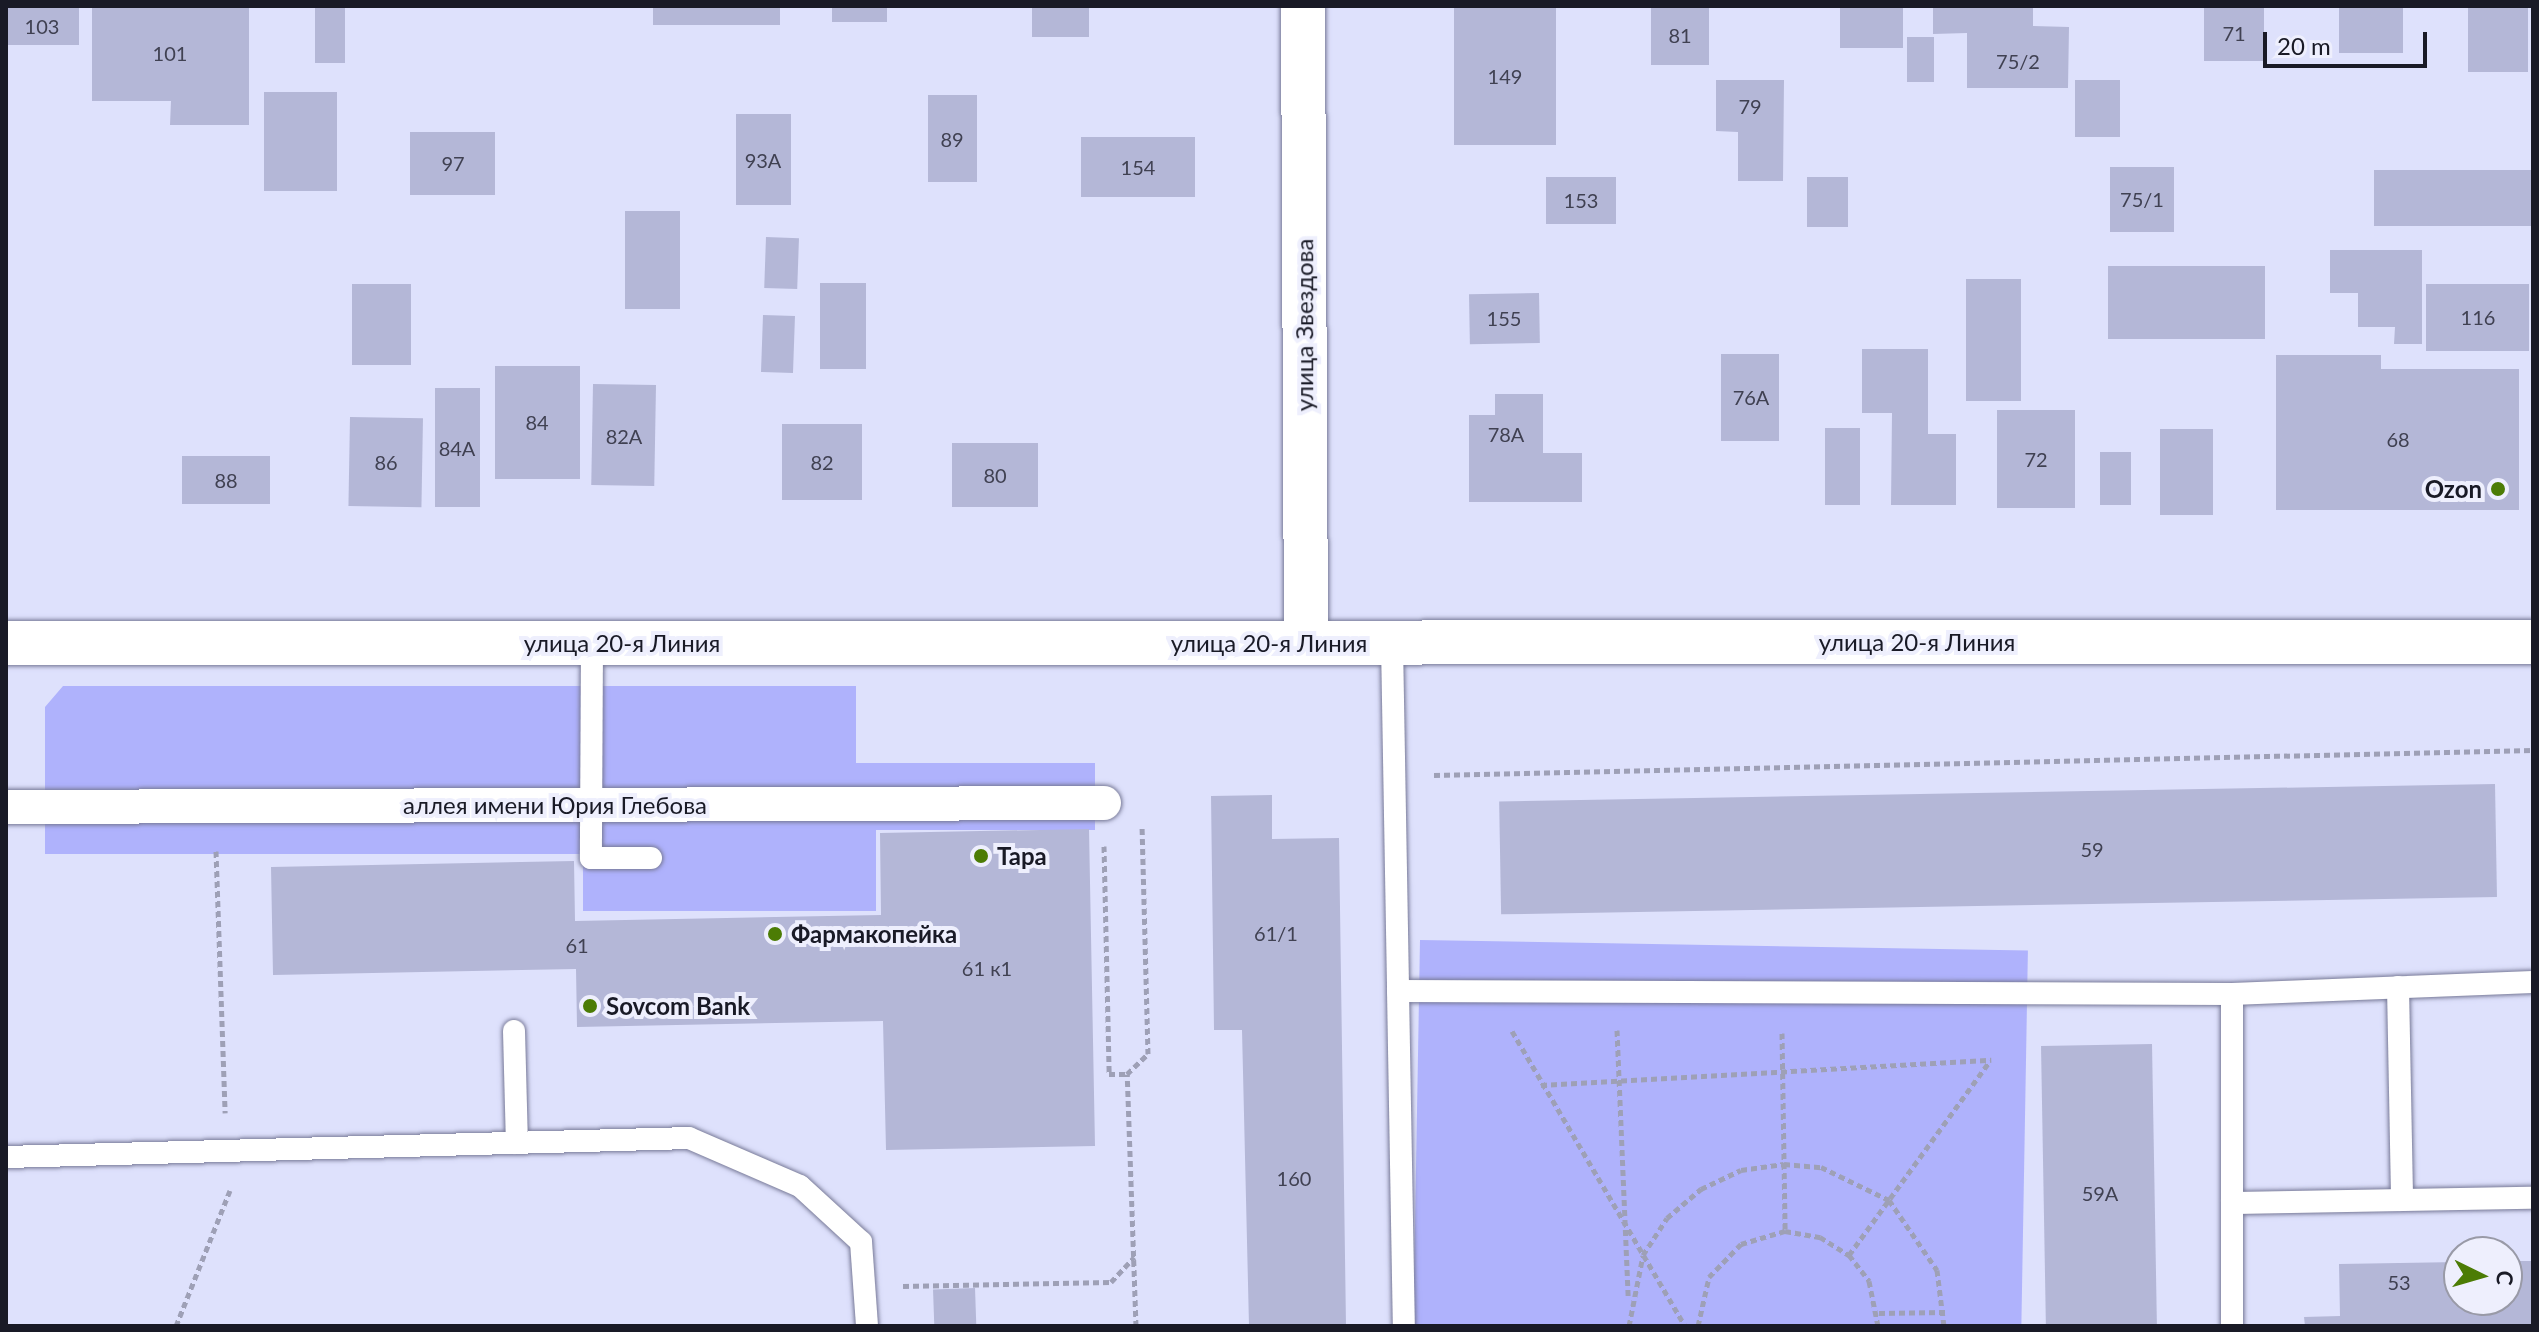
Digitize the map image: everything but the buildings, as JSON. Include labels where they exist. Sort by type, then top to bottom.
[{"type":"main road","name":"улица Звездова","points":[[1303,6],[1306,643]]},
{"type":"main road","name":"улица 20-я Линия","points":[[6,643],[2533,642]]},
{"type":"street","name":"аллея имени Юрия Глебова","points":[[6,807],[1104,803]]},
{"type":"lane","points":[[592,643],[591,858],[651,858]]},
{"type":"lane","points":[[1392,643],[1404,1326]]},
{"type":"lane","points":[[1398,991],[1781,996],[2232,994],[2533,982]]},
{"type":"lane","points":[[2398,987],[2402,1200]]},
{"type":"lane","points":[[2232,994],[2232,1326]]},
{"type":"lane","points":[[514,1031],[517,1143]]},
{"type":"lane","points":[[6,1157],[689,1138],[800,1186],[861,1242],[867,1326]]},
{"type":"lane","points":[[2232,1203],[2533,1198]]},
{"type":"path","points":[[1394,776],[2533,750]]},
{"type":"path","points":[[1141,802],[1148,1054],[1127,1074],[1109,1074],[1104,803],[1141,802]]},
{"type":"path","points":[[176,1326],[246,1151],[225,1116],[214,806]]},
{"type":"path","points":[[1490,992],[1541,1085],[1626,1221],[1685,1326]]},
{"type":"path","points":[[1614,993],[1629,1326]]},
{"type":"path","points":[[1781,996],[1785,1231]]},
{"type":"path","points":[[1541,1085],[1620,1078],[1991,1060],[1849,1255]]},
{"type":"path","points":[[1127,1074],[1136,1326]]},
{"type":"path","points":[[1628,1304],[1643,1255],[1667,1218],[1701,1189],[1741,1170],[1784,1164],[1821,1167],[1889,1200],[1937,1270],[1946,1312],[1944,1326]]},
{"type":"path","points":[[1698,1326],[1709,1277],[1741,1244],[1785,1231],[1820,1237],[1849,1255],[1879,1313],[1878,1326]]},
{"type":"path","points":[[865,1287],[1111,1282],[1134,1256]]},
{"type":"path","points":[[1879,1313],[1946,1312]]},
{"type":"shaded area","points":[[63,686],[856,686],[856,763],[1095,763],[1095,830],[876,830],[876,911],[583,911],[583,854],[45,854],[45,707]]},
{"type":"shaded area","points":[[1420,940],[2028,951],[2021,1326],[1413,1326]]},
{"type":"place","name":"Ozon","points":[[2498,489]]},
{"type":"place","name":"Тара","points":[[981,856]]},
{"type":"place","name":"Фармакопейка","points":[[775,934]]},
{"type":"place","name":"Sovcom Bank","points":[[590,1006]]}]
